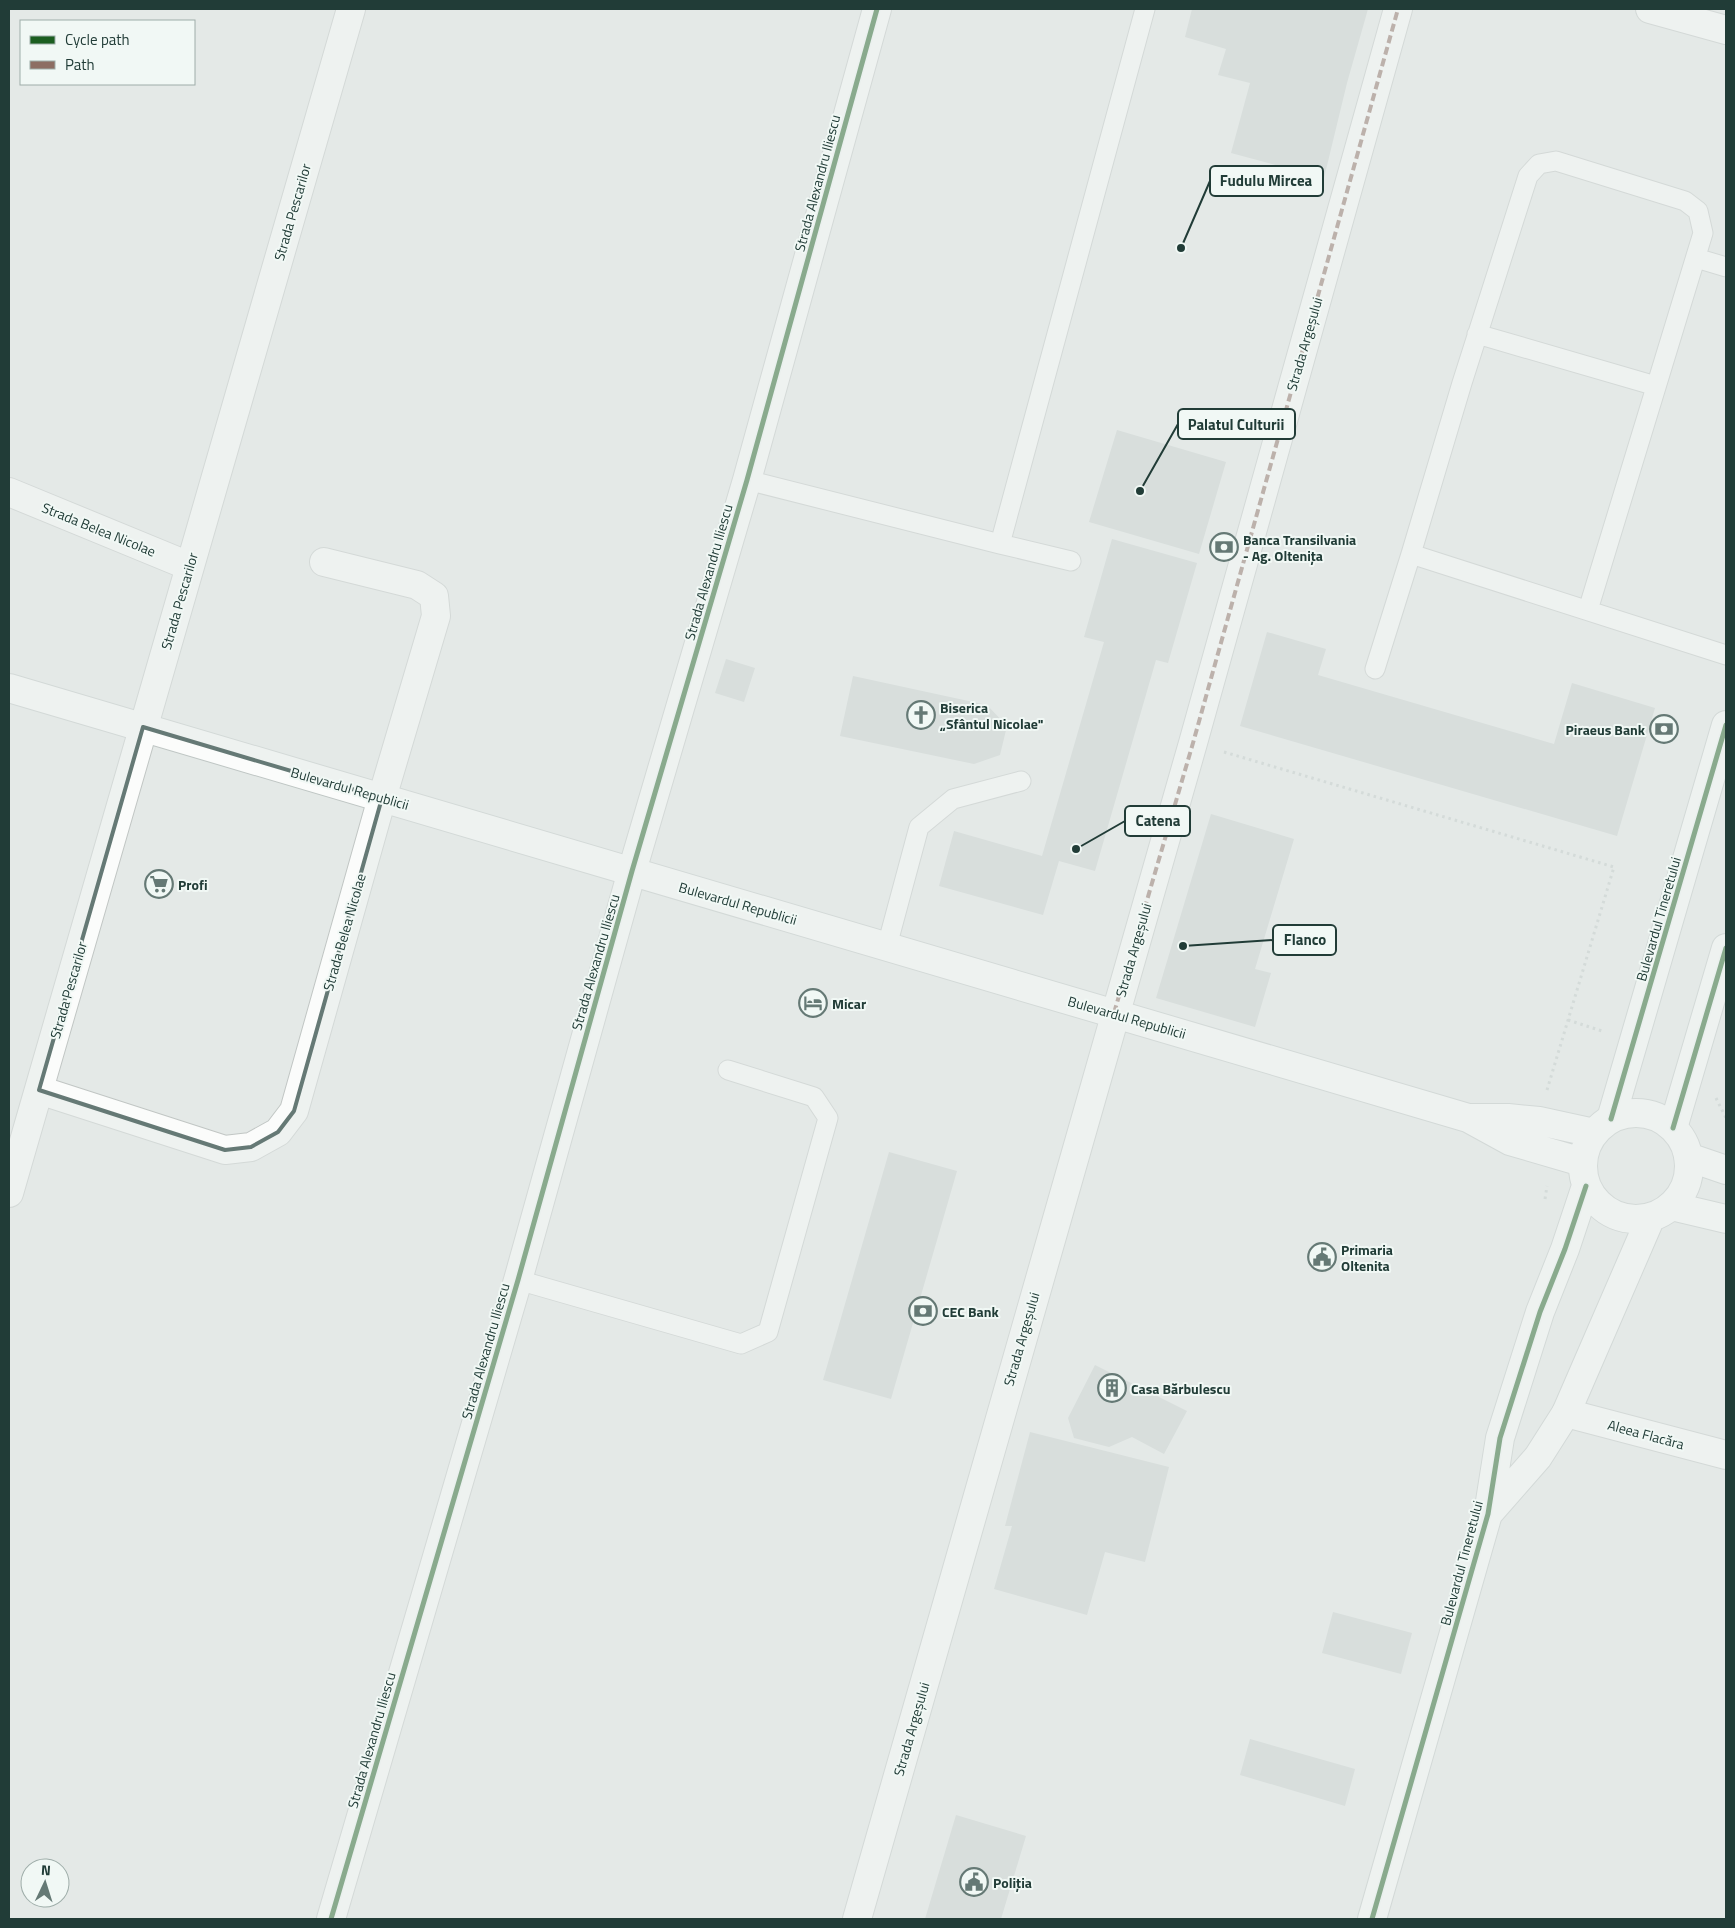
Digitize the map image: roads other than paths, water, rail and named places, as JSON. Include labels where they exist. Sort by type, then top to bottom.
[{"type":"street","name":"Strada Pescarilor","points":[[9,1193],[351,9]]},
{"type":"street","name":"Strada Alexandru Iliescu","points":[[331,1919],[518,1280],[632,871],[747,480],[877,9]]},
{"type":"street","name":"Strada Argeșului","points":[[856,1919],[1192,743],[1398,9]]},
{"type":"street","points":[[1650,9],[1726,30]]},
{"type":"street","name":"Strada Belea Nicolae","points":[[9,492],[189,566]]},
{"type":"street","name":"Strada Belea Nicolae","points":[[39,1090],[225,1150],[251,1147],[278,1132],[294,1111],[382,798],[436,616],[434,596],[416,585],[324,562]]},
{"type":"street","name":"Bulevardul Republicii","points":[[9,688],[1468,1118],[1510,1141],[1584,1174]]},
{"type":"street","name":"Bulevardul Tineretului","points":[[1602,1126],[1726,725]]},
{"type":"street","points":[[1673,1128],[1726,948]]},
{"type":"street","points":[[1644,1113],[1659,1118],[1673,1128],[1680,1136],[1688,1157],[1689,1170],[1686,1184],[1680,1196],[1661,1212],[1635,1220],[1619,1217],[1605,1210],[1594,1199],[1584,1174],[1586,1146],[1602,1126],[1626,1114],[1644,1113]]},
{"type":"street","name":"Bulevardul Republicii","points":[[1468,1118],[1508,1118],[1602,1126]]},
{"type":"street","points":[[1688,1157],[1726,1170]]},
{"type":"street","name":"Bulevardul Tineretului","points":[[1372,1919],[1488,1514],[1500,1438],[1540,1312],[1565,1249],[1584,1174]]},
{"type":"street","points":[[1661,1212],[1726,1219]]},
{"type":"street","name":"Bulevardul Tineretului","points":[[1488,1514],[1538,1457],[1566,1413],[1661,1212]]},
{"type":"street","name":"Aleea Flacăra","points":[[1566,1413],[1726,1455]]},
{"type":"lane","points":[[1000,544],[1145,9]]},
{"type":"lane","points":[[1375,668],[1412,554],[1477,334],[1528,176],[1539,164],[1556,161],[1685,202],[1698,211],[1703,233],[1588,610]]},
{"type":"lane","points":[[1696,258],[1726,266]]},
{"type":"lane","points":[[1477,334],[1656,386]]},
{"type":"lane","points":[[747,480],[1071,561]]},
{"type":"lane","points":[[1412,554],[1726,655]]},
{"type":"lane","points":[[887,946],[919,826],[953,799],[1021,781]]},
{"type":"lane","points":[[518,1280],[741,1344],[768,1332],[828,1118],[814,1097],[728,1070]]},
{"type":"place","name":"Fudulu Mircea","points":[[1181,248]]},
{"type":"place","name":"Palatul Culturii","points":[[1140,491]]},
{"type":"place","name":"Banca Transilvania - Ag. Oltenița","points":[[1224,547]]},
{"type":"place","name":"Biserica „Sfântul Nicolae\"","points":[[921,715]]},
{"type":"place","name":"Piraeus Bank","points":[[1664,729]]},
{"type":"place","name":"Catena","points":[[1076,849]]},
{"type":"place","name":"Profi","points":[[159,884]]},
{"type":"place","name":"Flanco","points":[[1183,946]]},
{"type":"place","name":"Micar","points":[[813,1003]]},
{"type":"place","name":"Primaria Oltenita","points":[[1322,1257]]},
{"type":"place","name":"CEC Bank","points":[[923,1311]]},
{"type":"place","name":"Casa Bărbulescu","points":[[1112,1388]]},
{"type":"place","name":"Poliția","points":[[974,1882]]}]
